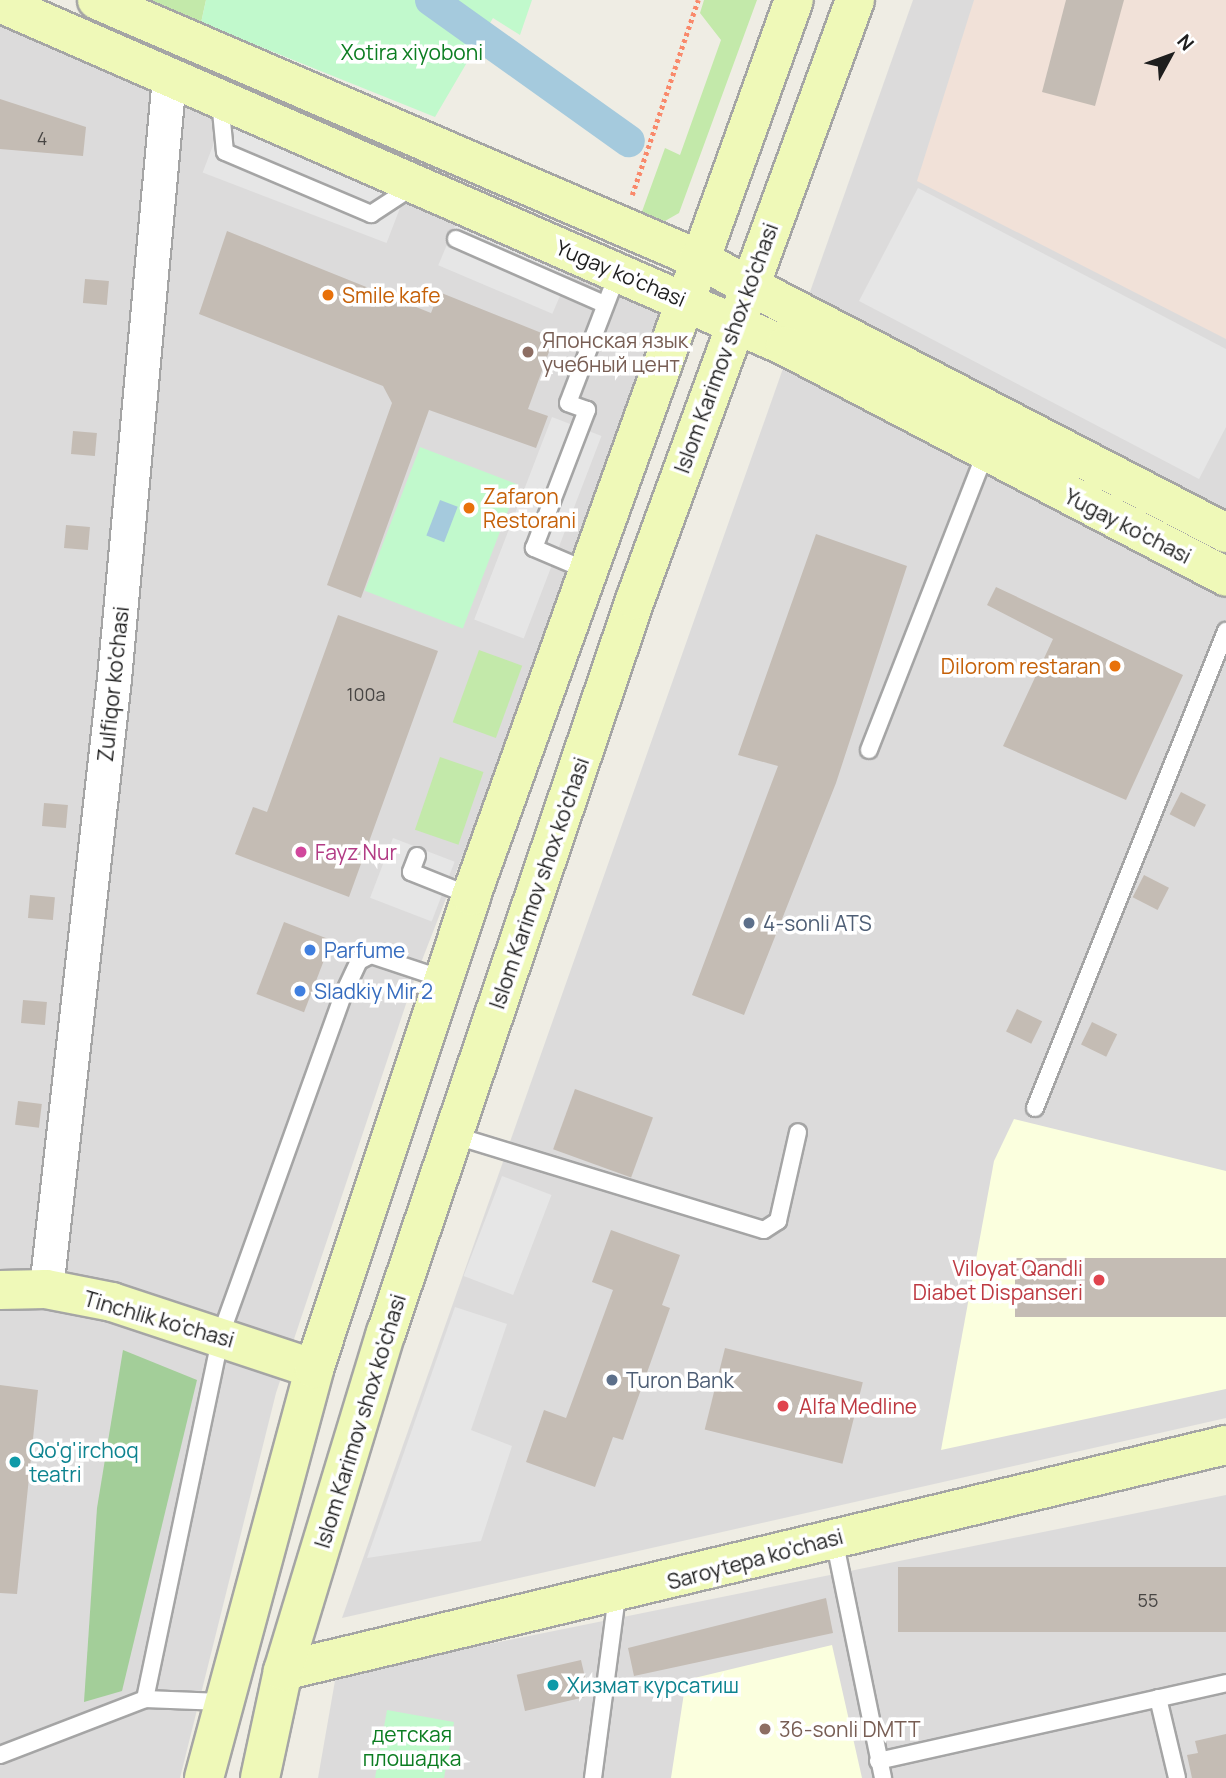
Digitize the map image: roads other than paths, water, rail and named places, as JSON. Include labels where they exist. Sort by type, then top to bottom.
[{"type":"main road","name":"Yugay ko'chasi","points":[[97,0],[698,259],[1226,533]]},
{"type":"main road","points":[[204,1778],[222,1702],[314,1369],[443,979],[683,300],[794,0]]},
{"type":"main road","name":"Islom Karimov shox ko'chasi","points":[[260,1778],[284,1671],[453,1135],[748,283],[855,0]]},
{"type":"main road","name":"Yugay ko'chasi","points":[[0,3],[416,185],[610,288],[683,300],[734,323],[1226,577]]},
{"type":"main road","name":"Tinchlik ko'chasi","points":[[0,1290],[46,1289],[221,1334],[314,1369]]},
{"type":"main road","name":"Saroytepa ko'chasi","points":[[284,1671],[617,1595],[834,1539],[1226,1445]]},
{"type":"street","name":"Zulfiqor ko'chasi","points":[[46,1289],[113,692],[169,77]]},
{"type":"lane","points":[[456,239],[610,288],[568,403],[587,410],[534,548],[588,571]]},
{"type":"lane","points":[[869,750],[986,452]]},
{"type":"lane","points":[[1035,1108],[1226,631]]},
{"type":"lane","points":[[417,856],[411,872],[471,896]]},
{"type":"lane","points":[[145,1699],[221,1334],[355,967],[371,955],[443,979]]},
{"type":"lane","points":[[453,1135],[764,1230],[778,1221],[798,1132]]},
{"type":"lane","points":[[834,1539],[883,1778]]},
{"type":"lane","points":[[593,1778],[617,1595]]},
{"type":"lane","points":[[878,1761],[1226,1683]]},
{"type":"lane","points":[[1158,1698],[1177,1778]]},
{"type":"lane","points":[[0,1755],[145,1699],[222,1702]]},
{"type":"water","points":[[440,500],[458,507],[444,542],[426,535]]},
{"type":"waterway","points":[[431,0],[629,141]]},
{"type":"place","name":"Smile kafe","points":[[328,295]]},
{"type":"place","name":"Японская язык учебный цент","points":[[528,352]]},
{"type":"place","name":"Zafaron Restorani","points":[[469,508]]},
{"type":"place","name":"Dilorom restaran","points":[[1115,666]]},
{"type":"place","name":"Fayz Nur","points":[[301,852]]},
{"type":"place","name":"4-sonli ATS","points":[[749,923]]},
{"type":"place","name":"Parfume","points":[[310,950]]},
{"type":"place","name":"Sladkiy Mir 2","points":[[300,991]]},
{"type":"place","name":"Viloyat Qandli Diabet Dispanseri","points":[[1099,1280]]},
{"type":"place","name":"Turon Bank","points":[[612,1380]]},
{"type":"place","name":"Alfa Medline","points":[[783,1406]]},
{"type":"place","name":"Qo'g'irchoq teatri","points":[[15,1462]]},
{"type":"place","name":"Хизмат курсатиш","points":[[553,1685]]},
{"type":"place","name":"36-sonli DMTT","points":[[765,1729]]},
{"type":"park label","name":"Xotira xiyoboni","points":[[412,52]]},
{"type":"park label","name":"детская плошадка","points":[[412,1746]]}]
